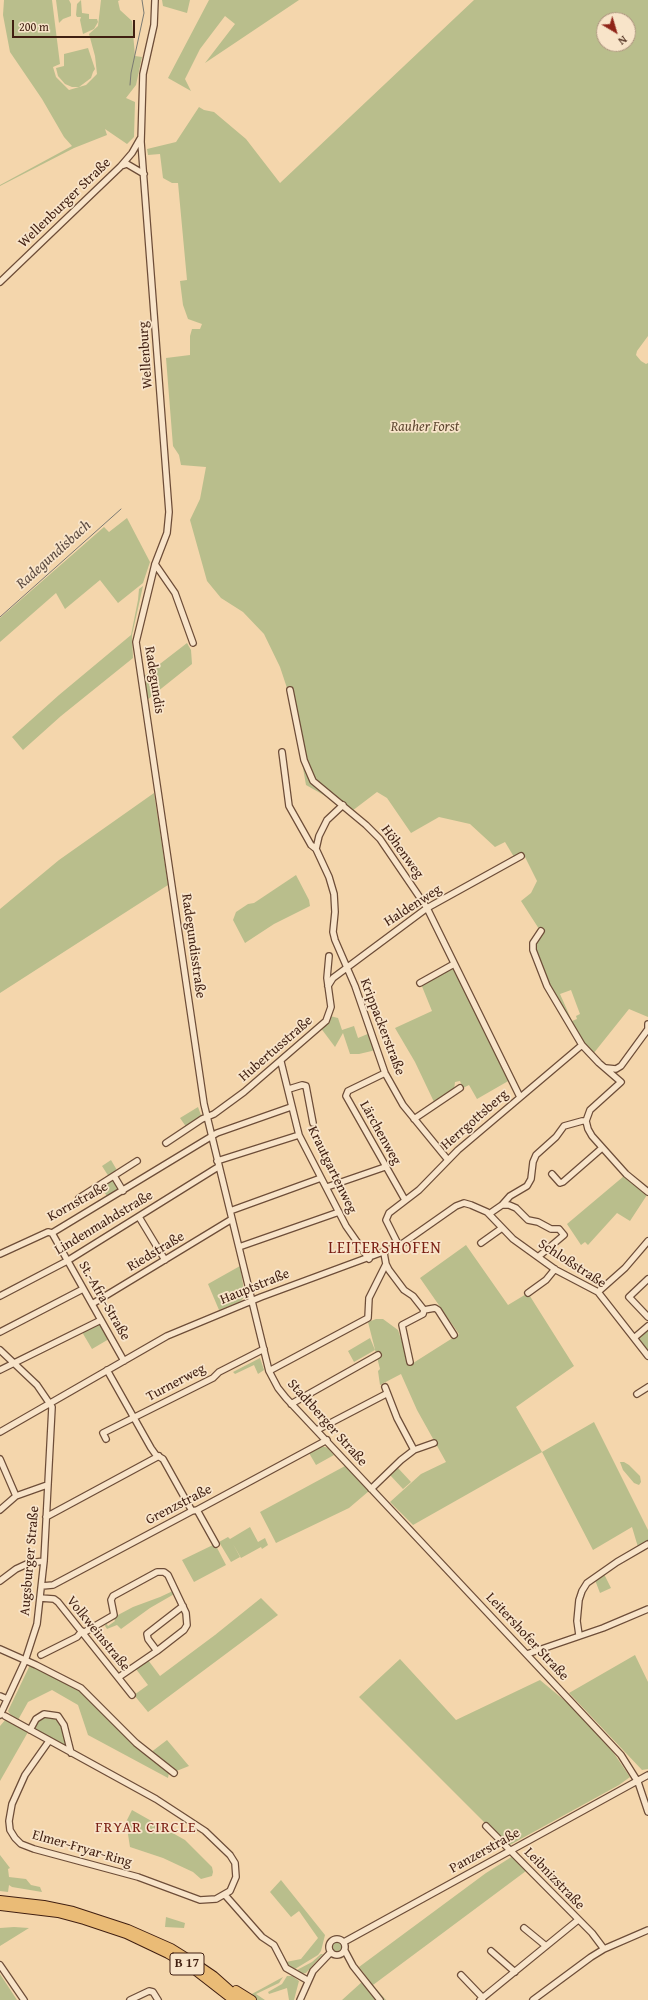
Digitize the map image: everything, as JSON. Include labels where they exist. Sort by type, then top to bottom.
[{"type":"highway","name":"B 17","points":[[0,1900],[60,1908],[118,1925],[178,1952],[224,1984],[241,1998]]},
{"type":"highway","name":"B 17","points":[[0,1906],[58,1913],[126,1934],[186,1964],[211,1981],[241,1998]]},
{"type":"street","name":"Wellenburg","points":[[155,0],[154,25],[143,74],[141,137],[169,512],[167,534]]},
{"type":"street","name":"Wellenburger Straße","points":[[0,282],[120,167],[132,153],[141,137]]},
{"type":"street","points":[[120,167],[127,164],[144,174]]},
{"type":"street","name":"Radegundis","points":[[156,777],[136,642],[155,564],[167,534]]},
{"type":"street","points":[[155,564],[175,593],[193,643]]},
{"type":"street","name":"Höhenweg","points":[[290,690],[304,760],[313,781],[343,805],[380,839],[427,908],[520,1097]]},
{"type":"street","points":[[282,752],[289,806],[311,845],[316,849],[319,836],[327,820],[343,805]]},
{"type":"street","name":"Radegundisstraße","points":[[156,777],[207,1118],[252,1301]]},
{"type":"street","name":"Krippackerstraße","points":[[316,849],[329,877],[334,894],[335,912],[333,932],[335,940],[347,968],[385,1073],[403,1105],[448,1160]]},
{"type":"street","name":"Haldenweg","points":[[328,986],[333,978],[427,908],[521,856]]},
{"type":"street","points":[[541,931],[532,946],[535,959],[546,986],[582,1045],[621,1082],[590,1110],[586,1121],[592,1136],[626,1174],[648,1192]]},
{"type":"street","name":"Hubertusstraße","points":[[207,1118],[244,1092],[281,1062],[326,1021],[331,1007],[327,969],[329,956]]},
{"type":"street","points":[[420,983],[454,964]]},
{"type":"street","points":[[606,1068],[616,1068],[621,1066],[648,1029],[648,1024]]},
{"type":"street","name":"Herrgottsberg","points":[[399,1246],[386,1220],[389,1212],[428,1182],[448,1160],[582,1045]]},
{"type":"street","name":"Krautgartenweg","points":[[281,1062],[289,1089],[299,1135],[350,1234],[369,1258]]},
{"type":"street","name":"Lärchenweg","points":[[385,1073],[348,1091],[346,1096],[405,1200]]},
{"type":"street","points":[[289,1089],[302,1084],[306,1086],[313,1123]]},
{"type":"street","points":[[414,1119],[460,1088]]},
{"type":"street","name":"Kornstraße","points":[[0,1254],[48,1232],[52,1233],[124,1191],[217,1133],[292,1107]]},
{"type":"street","points":[[166,1142],[207,1118]]},
{"type":"street","points":[[489,1214],[502,1205],[510,1196],[522,1190],[530,1182],[536,1155],[556,1137],[564,1126],[586,1121]]},
{"type":"street","points":[[217,1161],[299,1135]]},
{"type":"street","points":[[552,1174],[560,1183],[563,1182],[602,1148]]},
{"type":"street","name":"Kornstraße","points":[[79,1198],[137,1161]]},
{"type":"street","name":"Lindenmahdstraße","points":[[0,1296],[67,1261],[218,1167]]},
{"type":"street","points":[[327,1187],[385,1167]]},
{"type":"street","name":"Kornstraße","points":[[114,1176],[124,1191]]},
{"type":"street","points":[[230,1211],[322,1178]]},
{"type":"street","name":"Hauptstraße","points":[[0,1432],[167,1336],[252,1301],[384,1253],[399,1246],[456,1206],[464,1203],[471,1204]]},
{"type":"street","name":"Schloßstraße","points":[[471,1204],[489,1214],[502,1228],[555,1269],[598,1292],[648,1356]]},
{"type":"street","points":[[502,1205],[509,1205],[516,1208],[528,1220],[538,1222],[551,1229],[559,1228],[564,1235],[538,1257]]},
{"type":"street","points":[[239,1247],[339,1212]]},
{"type":"street","points":[[139,1216],[165,1260]]},
{"type":"street","name":"Riedstraße","points":[[92,1304],[232,1220]]},
{"type":"street","points":[[481,1243],[502,1228]]},
{"type":"street","name":"St.-Afra-Straße","points":[[52,1233],[124,1360]]},
{"type":"street","points":[[598,1292],[625,1268],[648,1241]]},
{"type":"street","points":[[384,1253],[389,1270],[404,1290],[413,1296],[424,1310]]},
{"type":"street","points":[[270,1371],[368,1318],[369,1298],[386,1264]]},
{"type":"street","points":[[528,1293],[546,1280],[555,1269]]},
{"type":"street","points":[[648,1279],[629,1296],[648,1318]]},
{"type":"street","points":[[0,1332],[83,1288]]},
{"type":"street","name":"Stadtberger Straße","points":[[252,1301],[270,1371],[278,1388],[291,1404],[327,1440],[371,1489]]},
{"type":"street","points":[[424,1310],[434,1308],[438,1310],[454,1335]]},
{"type":"street","points":[[410,1362],[402,1325],[423,1314],[424,1310]]},
{"type":"street","points":[[0,1370],[101,1320]]},
{"type":"street","points":[[634,1338],[648,1326]]},
{"type":"street","name":"Turnerweg","points":[[106,1439],[103,1434],[213,1378],[219,1372],[264,1349]]},
{"type":"street","points":[[0,1350],[37,1385],[50,1403]]},
{"type":"street","points":[[291,1404],[378,1355]]},
{"type":"street","points":[[107,1370],[152,1450],[163,1459],[216,1544]]},
{"type":"street","points":[[637,1394],[648,1387]]},
{"type":"street","points":[[317,1430],[386,1391],[397,1418],[414,1450]]},
{"type":"street","name":"Augsburger Straße","points":[[3,1715],[7,1699],[25,1661],[34,1636],[42,1586],[52,1416],[50,1403]]},
{"type":"street","name":"Grenzstraße","points":[[42,1586],[53,1585],[327,1440]]},
{"type":"street","points":[[371,1489],[414,1450],[434,1442]]},
{"type":"street","points":[[46,1517],[159,1456]]},
{"type":"street","points":[[0,1459],[16,1496]]},
{"type":"street","points":[[0,1510],[16,1496],[47,1485]]},
{"type":"street","name":"Leitershofer Straße","points":[[371,1489],[621,1755],[638,1782],[648,1812]]},
{"type":"street","points":[[579,1635],[577,1621],[579,1600],[582,1591],[587,1584],[617,1562],[648,1544]]},
{"type":"street","points":[[0,1581],[16,1569],[29,1563],[44,1561]]},
{"type":"street","points":[[41,1655],[77,1637],[82,1632],[114,1615],[111,1600],[113,1596],[161,1571],[168,1575],[183,1606],[188,1619],[186,1627],[157,1651],[119,1677]]},
{"type":"street","name":"Volkweinstraße","points":[[40,1598],[54,1599],[58,1602],[132,1695]]},
{"type":"street","points":[[157,1651],[148,1640],[147,1634],[183,1606]]},
{"type":"street","points":[[529,1656],[549,1646],[608,1626],[648,1609]]},
{"type":"street","points":[[0,1649],[81,1688],[136,1743],[174,1773]]},
{"type":"street","points":[[0,1696],[7,1699]]},
{"type":"street","points":[[30,1730],[36,1719],[44,1714],[58,1716],[64,1725],[71,1753]]},
{"type":"street","points":[[3,1715],[165,1804],[200,1827],[218,1842],[233,1859],[236,1869],[234,1885],[225,1896],[262,1937],[274,1945],[286,1968],[307,1980]]},
{"type":"street","name":"Elmer-Fryar-Ring","points":[[49,1741],[25,1775],[12,1804],[9,1821],[10,1830],[21,1844],[34,1849],[138,1877],[200,1900],[210,1900],[225,1896]]},
{"type":"street","name":"Panzerstraße","points":[[300,2000],[307,1980],[319,1963],[331,1952],[329,1947],[332,1940],[337,1938],[344,1942],[648,1776]]},
{"type":"street","name":"Leibnizstraße","points":[[486,1826],[578,1920],[604,1949]]},
{"type":"street","points":[[461,1975],[482,1999],[578,1920]]},
{"type":"street","points":[[524,1928],[546,1946]]},
{"type":"street","points":[[533,2000],[604,1949],[648,1930]]},
{"type":"street","points":[[342,1953],[344,1942]]},
{"type":"street","points":[[491,1951],[515,1972]]},
{"type":"street","points":[[331,1952],[335,1955],[342,1953]]},
{"type":"street","points":[[342,1953],[380,2000]]},
{"type":"street","points":[[0,1965],[24,2000]]},
{"type":"street","points":[[130,2000],[148,1991],[152,1992],[158,2000]]},
{"type":"green space","points":[[4,0],[52,0],[60,64],[53,67],[56,77],[69,90],[86,85],[97,74],[95,56],[89,34],[98,26],[101,0],[120,0],[118,1],[120,10],[132,21],[135,56],[142,57],[136,85],[126,98],[135,102],[134,137],[127,144],[105,129],[107,135],[74,148],[0,186],[72,146],[64,137],[42,99],[10,52],[3,15]]},
{"type":"green space","points":[[56,0],[69,0],[71,4],[71,16],[63,19],[59,23]]},
{"type":"green space","points":[[81,0],[82,13],[89,14],[89,19],[97,19],[98,22],[94,29],[83,34],[80,20],[81,17],[77,17],[76,15],[77,4]]},
{"type":"green space","points":[[162,0],[190,0],[187,13],[163,6]]},
{"type":"green space","points":[[209,0],[299,0],[205,63],[235,24],[225,16],[200,49],[185,79],[191,91],[168,78]]},
{"type":"green space","name":"Rauher Forst","points":[[474,0],[648,0],[648,336],[637,351],[636,355],[641,361],[646,364],[648,363],[648,1017],[629,1009],[593,1054],[584,1044],[548,986],[534,949],[541,932],[521,901],[531,893],[537,881],[525,857],[514,857],[505,842],[495,847],[470,824],[439,817],[411,833],[387,798],[377,792],[352,811],[306,785],[291,700],[280,667],[264,634],[243,612],[221,598],[207,581],[190,520],[200,499],[206,467],[181,465],[179,455],[173,446],[166,358],[190,355],[190,336],[192,329],[200,329],[202,324],[188,319],[183,305],[180,281],[187,280],[178,183],[172,183],[163,178],[160,154],[148,155],[147,149],[176,142],[199,107],[204,110],[214,112],[246,139],[280,183]],"holes":[[[571,990],[580,1014],[576,1016],[577,1019],[572,1021],[560,994]]]},
{"type":"green space","points":[[88,48],[95,69],[91,78],[79,87],[72,87],[65,84],[58,76],[56,68],[64,66],[64,54]]},
{"type":"green space","points":[[127,518],[150,562],[143,583],[118,603],[100,580],[65,609],[56,593],[0,642],[0,618],[104,527],[109,532]]},
{"type":"green space","points":[[143,586],[132,635],[133,658],[61,716],[23,750],[12,737],[59,695],[131,635],[139,589]]},
{"type":"green space","points":[[187,643],[191,650],[192,664],[147,700],[143,677]]},
{"type":"green space","points":[[154,793],[168,885],[0,993],[0,909],[59,860]]},
{"type":"green space","points":[[296,875],[309,900],[310,906],[274,924],[245,943],[233,920],[236,912],[248,904],[254,903]]},
{"type":"green space","points":[[455,968],[510,1080],[477,1099],[469,1085],[463,1088],[460,1081],[455,1082],[454,1090],[435,1104],[415,1062],[395,1028],[432,1011],[421,984]]},
{"type":"green space","points":[[330,1016],[338,1018],[342,1030],[354,1026],[358,1038],[370,1033],[376,1050],[359,1054],[350,1054],[343,1033],[335,1047],[320,1027]]},
{"type":"green space","points":[[198,1107],[202,1118],[187,1128],[180,1118]]},
{"type":"green space","points":[[111,1160],[118,1172],[109,1177],[102,1166]]},
{"type":"green space","points":[[624,1176],[647,1195],[630,1221],[617,1213],[588,1245],[585,1242],[581,1245],[567,1224]]},
{"type":"green space","points":[[113,1178],[122,1191],[109,1199],[100,1186]]},
{"type":"green space","points":[[466,1245],[508,1305],[528,1293],[574,1366],[516,1407],[542,1452],[413,1525],[390,1502],[421,1474],[446,1462],[417,1410],[401,1374],[380,1385],[378,1371],[380,1369],[368,1322],[376,1319],[383,1319],[398,1330],[410,1365],[459,1334],[420,1278]]},
{"type":"green space","points":[[240,1266],[245,1296],[241,1301],[219,1310],[208,1284]]},
{"type":"green space","points":[[100,1325],[109,1339],[92,1349],[82,1332]]},
{"type":"green space","points":[[648,1326],[648,1356],[634,1338]]},
{"type":"green space","points":[[370,1338],[375,1350],[354,1362],[348,1351]]},
{"type":"green space","points":[[260,1358],[264,1370],[258,1374],[254,1365],[235,1374],[233,1372]]},
{"type":"green space","points":[[594,1422],[648,1530],[648,1541],[638,1547],[632,1527],[593,1550],[542,1452]]},
{"type":"green space","points":[[322,1446],[328,1448],[334,1455],[316,1465],[309,1453]]},
{"type":"green space","points":[[620,1462],[624,1462],[629,1465],[640,1476],[641,1482],[639,1485],[634,1483],[623,1470]]},
{"type":"green space","points":[[345,1466],[369,1491],[349,1508],[276,1543],[260,1512]]},
{"type":"green space","points":[[398,1468],[411,1482],[403,1489],[390,1475]]},
{"type":"green space","points":[[250,1527],[258,1542],[265,1538],[268,1545],[262,1549],[261,1547],[241,1558],[233,1544],[240,1557],[231,1562],[219,1542],[228,1537],[230,1539]]},
{"type":"green space","points":[[215,1544],[226,1565],[194,1582],[182,1560]]},
{"type":"green space","points":[[604,1574],[611,1588],[600,1593],[595,1580]]},
{"type":"green space","points":[[175,1590],[176,1593],[150,1608],[121,1629],[117,1625],[107,1629],[105,1626],[106,1623],[108,1626],[115,1621],[114,1618],[133,1607]]},
{"type":"green space","points":[[261,1598],[278,1615],[148,1712],[134,1695],[148,1685],[136,1669],[148,1660],[160,1676]]},
{"type":"green space","points":[[635,1655],[648,1682],[648,1769],[642,1770],[569,1693]]},
{"type":"green space","points":[[400,1659],[456,1720],[540,1680],[570,1705],[613,1752],[630,1777],[619,1785],[508,1846],[359,1697]]},
{"type":"green space","points":[[30,1665],[79,1691],[132,1743],[169,1773],[168,1778],[88,1735],[78,1705],[52,1690],[28,1702],[18,1720],[10,1714],[8,1711]]},
{"type":"green space","points":[[50,1715],[61,1723],[67,1746],[65,1747],[35,1730],[34,1728],[42,1717]]},
{"type":"green space","points":[[6,1719],[28,1732],[0,1781],[0,1726]]},
{"type":"green space","points":[[167,1740],[189,1766],[174,1772],[150,1753]]},
{"type":"green space","points":[[132,1810],[185,1840],[212,1867],[212,1876],[201,1879],[193,1872],[163,1858],[130,1847],[127,1828],[124,1826]]},
{"type":"green space","points":[[0,1855],[10,1868],[8,1869],[9,1877],[26,1879],[31,1885],[40,1887],[42,1892],[12,1887],[9,1885],[8,1892],[0,1891]]},
{"type":"green space","points":[[513,1856],[526,1871],[373,1985],[359,1967],[486,1873]]},
{"type":"green space","points":[[281,1880],[325,1935],[321,1951],[318,1955],[295,1969],[290,1968],[286,1962],[301,1959],[318,1938],[299,1911],[291,1917],[270,1892]]},
{"type":"green space","points":[[166,1917],[185,1923],[184,1928],[165,1927]]},
{"type":"green space","points":[[0,1928],[29,1928],[0,1946]]},
{"type":"green space","points":[[335,1941],[339,1941],[343,1947],[339,1953],[335,1953],[331,1949],[331,1945]]},
{"type":"green space","points":[[323,1954],[306,1973],[300,1974],[295,1971],[312,1962]]},
{"type":"green space","points":[[350,1957],[386,2000],[383,2000]]},
{"type":"green space","points":[[0,1974],[17,2000],[0,2000]]},
{"type":"green space","points":[[287,1976],[292,1976],[299,1981],[294,2000],[289,2000],[287,1988],[269,1994],[268,1992],[282,1984]]},
{"type":"green space","points":[[283,1977],[279,1983],[256,1994],[265,2000],[257,2000],[250,1995]]},
{"type":"green space","points":[[363,1981],[377,2000],[342,2000]]},
{"type":"waterway","name":"Radegundisbach","points":[[130,85],[131,73],[144,13],[142,0]]},
{"type":"waterway","name":"Radegundisbach","points":[[0,617],[121,509]]},
{"type":"district","name":"LEITERSHOFEN","points":[[385,1249]]},
{"type":"district","name":"FRYAR CIRCLE","points":[[146,1828]]}]
